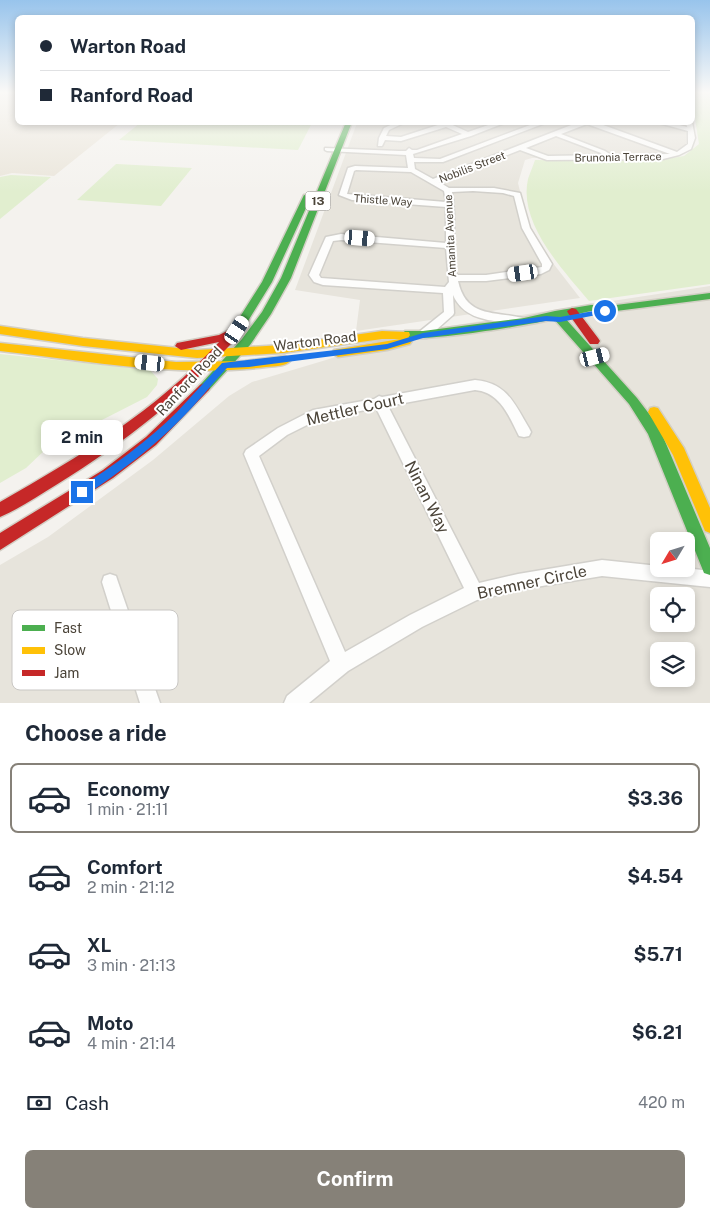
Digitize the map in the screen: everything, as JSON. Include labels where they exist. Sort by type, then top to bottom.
[{"type":"main road","points":[[345,126],[350,135],[350,142],[354,148]]},
{"type":"main road","name":"Ranford Road","points":[[0,510],[67,472],[146,420],[206,366],[237,330],[266,286],[345,126]]},
{"type":"main road","name":"Ranford Road","points":[[0,542],[70,500],[130,457],[179,415],[236,352],[266,314],[286,278],[310,221],[333,148]]},
{"type":"main road","points":[[286,247],[298,240],[303,226],[310,221]]},
{"type":"main road","name":"Warton Road","points":[[0,330],[153,350],[200,354],[283,348],[382,335],[423,335],[574,314],[591,308],[616,308],[710,296]]},
{"type":"main road","points":[[266,314],[264,342],[271,346],[283,348]]},
{"type":"main road","points":[[574,314],[600,356],[633,400],[650,416],[684,463],[708,518]]},
{"type":"main road","points":[[554,317],[600,356]]},
{"type":"main road","points":[[153,350],[222,338],[237,330]]},
{"type":"main road","name":"Warton Road","points":[[0,346],[168,365],[206,366],[249,364],[387,346],[423,335]]},
{"type":"main road","points":[[146,420],[175,385],[176,374],[168,365]]},
{"type":"main road","points":[[650,416],[654,431],[710,567]]},
{"type":"street","points":[[379,151],[386,129],[394,126]]},
{"type":"street","points":[[382,138],[402,139],[438,126]]},
{"type":"street","points":[[447,126],[467,134],[492,126]]},
{"type":"street","points":[[410,154],[426,150],[485,126]]},
{"type":"street","points":[[333,148],[354,148],[410,154],[441,161],[535,126]]},
{"type":"street","points":[[560,126],[569,129]]},
{"type":"street","name":"Nobilis Street","points":[[434,181],[577,126]]},
{"type":"street","points":[[598,126],[679,153]]},
{"type":"street","points":[[605,126],[679,153]]},
{"type":"street","points":[[674,126],[691,130],[690,126]]},
{"type":"street","name":"Brunonia Terrace","points":[[521,148],[547,158],[657,158],[679,153],[693,142],[691,130]]},
{"type":"street","points":[[556,134],[603,152],[610,158]]},
{"type":"street","points":[[490,143],[510,152]]},
{"type":"street","points":[[333,148],[379,151]]},
{"type":"street","points":[[410,154],[412,170]]},
{"type":"street","name":"Thistle Way","points":[[412,170],[355,168],[351,170],[343,195],[352,198],[451,205]]},
{"type":"street","name":"Amanita Avenue","points":[[412,170],[448,190],[451,205],[449,313],[423,335]]},
{"type":"street","points":[[448,190],[508,192],[517,195],[526,228],[547,264],[546,268],[541,271],[451,284],[323,282],[317,280],[314,275],[327,242],[332,238],[341,236],[450,246]]},
{"type":"street","name":"Amanita Avenue","points":[[451,284],[464,305],[470,310],[524,322]]},
{"type":"street","name":"Mettler Court","points":[[341,664],[251,454],[272,437],[317,414],[379,401],[485,385],[502,394],[524,432]]},
{"type":"street","name":"Ninan Way","points":[[379,401],[475,592]]},
{"type":"street","points":[[688,512],[708,518]]},
{"type":"street","name":"Bremner Circle","points":[[294,703],[341,664],[475,592],[518,582],[602,568],[710,580]]},
{"type":"street","points":[[110,582],[119,610]]},
{"type":"street","points":[[146,690],[150,703]]},
{"type":"shaded area","points":[[0,126],[117,126],[54,176],[12,173],[0,176]]},
{"type":"shaded area","points":[[356,126],[685,126],[687,133],[686,146],[664,155],[532,158],[525,160],[518,183],[527,220],[549,258],[580,298],[356,331],[360,300],[295,290]]},
{"type":"shaded area","points":[[710,286],[710,703],[0,703],[0,565],[48,537],[153,460],[229,396],[252,382],[410,332]]},
{"type":"green space","points":[[137,126],[311,126],[298,150],[119,140]]},
{"type":"green space","points":[[696,126],[710,126],[710,284],[589,301],[567,275],[536,229],[527,196],[528,179],[535,160],[654,161],[684,156],[699,144]]},
{"type":"green space","points":[[116,164],[192,168],[161,206],[77,200]]},
{"type":"green space","points":[[11,175],[51,177],[0,219],[0,177]]},
{"type":"green space","points":[[0,354],[150,370],[158,379],[157,385],[147,397],[47,448],[26,468],[0,483]]},
{"type":"traffic: fast","points":[[204,388],[246,342],[266,314],[286,278],[347,126]]},
{"type":"traffic: fast","points":[[236,331],[267,282],[307,197]]},
{"type":"traffic: fast","points":[[405,335],[423,335],[524,322],[591,308],[616,308],[710,296]]},
{"type":"traffic: fast","points":[[555,314],[633,401],[654,431],[710,567]]},
{"type":"traffic: slow","points":[[0,330],[83,342],[197,354],[283,349],[382,335],[405,335]]},
{"type":"traffic: slow","points":[[338,353],[387,346],[406,341]]},
{"type":"traffic: slow","points":[[0,347],[176,366],[245,365],[285,360]]},
{"type":"traffic: slow","points":[[654,412],[679,452],[710,526]]},
{"type":"traffic: jam","points":[[572,311],[594,341]]},
{"type":"traffic: jam","points":[[181,346],[222,338],[235,331]]},
{"type":"traffic: jam","points":[[0,510],[66,471],[126,431],[183,386],[236,331]]},
{"type":"traffic: jam","points":[[0,542],[108,474],[151,441],[204,388]]},
{"type":"route","points":[[82,492],[150,441],[179,415],[224,365],[289,360],[371,349],[423,335],[546,318],[560,320],[594,315],[605,311]]}]
